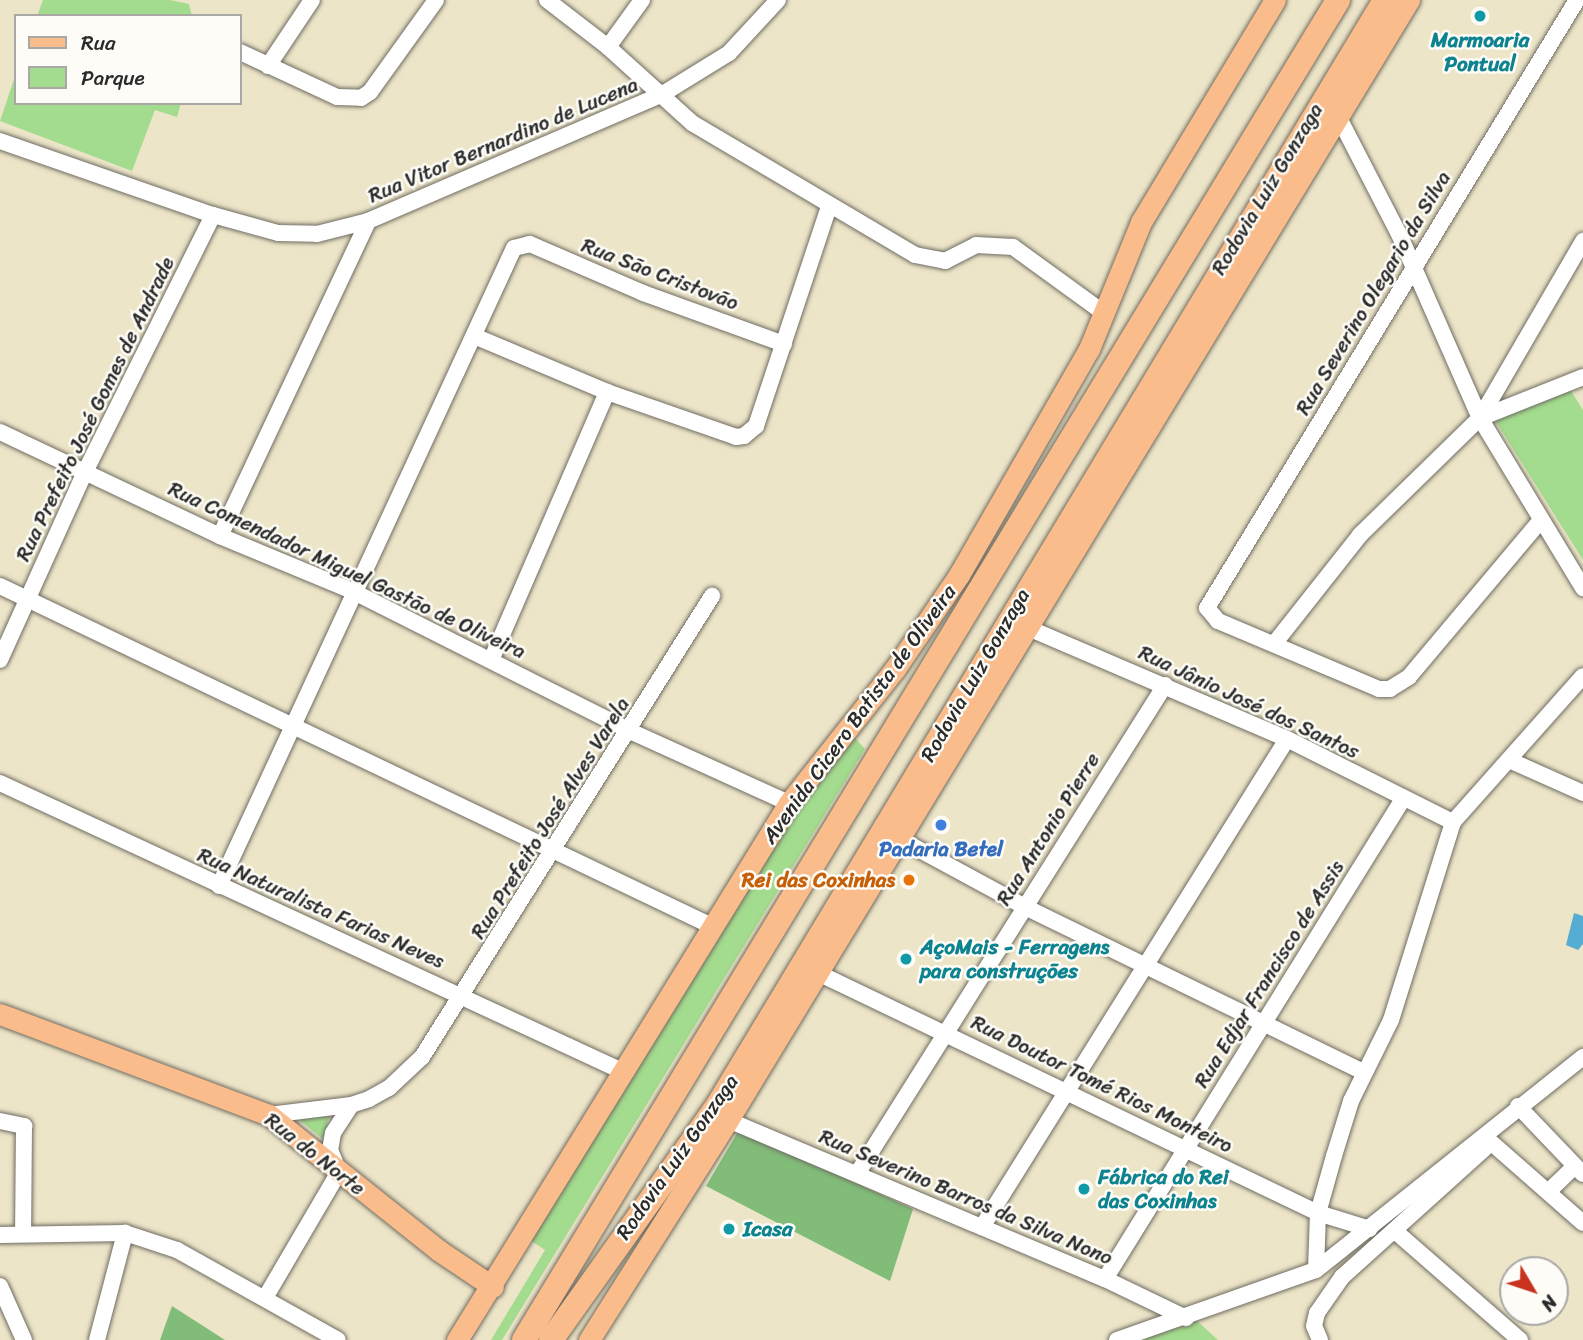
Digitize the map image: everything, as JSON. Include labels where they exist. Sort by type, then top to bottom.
[{"type":"highway","name":"Rodovia Luiz Gonzaga","points":[[524,1340],[1338,0]]},
{"type":"highway","name":"Rodovia Luiz Gonzaga","points":[[551,1340],[718,1105],[1385,0]]},
{"type":"main road","name":"Avenida Cicero Batista de Oliveira","points":[[457,1340],[493,1287],[789,803],[895,669],[959,575],[1090,349],[1141,222],[1275,0]]},
{"type":"main road","points":[[589,1340],[818,973],[1026,626],[1409,0]]},
{"type":"main road","name":"Rua do Norte","points":[[0,1014],[269,1115],[438,1250],[493,1287]]},
{"type":"street","points":[[268,66],[312,0]]},
{"type":"street","points":[[242,53],[337,97],[361,98],[370,92],[436,0]]},
{"type":"street","points":[[547,0],[608,47],[661,95],[724,145],[829,206],[931,261],[945,261],[976,245],[1013,247],[1104,313]]},
{"type":"street","points":[[608,47],[642,0]]},
{"type":"street","name":"Rua Vitor Bernardino de Lucena","points":[[0,141],[213,215],[298,236],[368,221],[661,95],[729,53],[778,0]]},
{"type":"street","name":"Rua Severino Olegario da Silva","points":[[1274,644],[1218,621],[1207,608],[1211,595],[1263,522],[1412,267],[1577,0]]},
{"type":"street","points":[[1338,116],[1412,267],[1480,418],[1583,589]]},
{"type":"street","points":[[219,886],[294,725],[352,591],[474,336],[607,392],[736,437],[751,432],[784,344],[829,206]]},
{"type":"street","name":"Rua Prefeito José Gomes de Andrade","points":[[0,660],[85,472],[213,215]]},
{"type":"street","points":[[220,536],[368,221]]},
{"type":"street","points":[[1541,520],[1400,685],[1379,689],[1274,644],[1360,535],[1480,418],[1583,241]]},
{"type":"street","name":"Rua São Cristovão","points":[[474,336],[508,256],[521,245],[530,244],[643,293],[784,344]]},
{"type":"street","points":[[1480,418],[1583,377]]},
{"type":"street","points":[[492,659],[607,392]]},
{"type":"street","name":"Rua Comendador Miguel Gastão de Oliveira","points":[[0,432],[220,536],[352,591],[492,659],[630,731],[789,803]]},
{"type":"street","points":[[0,586],[714,927]]},
{"type":"street","name":"Rua Prefeito José Alves Varela","points":[[269,1115],[351,1105],[389,1088],[406,1074],[465,995],[712,596]]},
{"type":"street","name":"Rua Jânio José dos Santos","points":[[1026,626],[1287,739],[1453,822]]},
{"type":"street","points":[[1316,1270],[1318,1213],[1351,1101],[1391,1020],[1453,822],[1583,676]]},
{"type":"street","name":"Rua Antonio Pierre","points":[[857,1174],[1023,906],[1165,685]]},
{"type":"street","points":[[982,1227],[1287,739]]},
{"type":"street","points":[[1509,760],[1583,793]]},
{"type":"street","name":"Rua Naturalista Farias Neves","points":[[0,783],[219,886],[465,995],[624,1072]]},
{"type":"street","name":"Rua Edjar Francisco de Assis","points":[[1105,1279],[1403,799]]},
{"type":"street","points":[[898,838],[1023,906],[1364,1072]]},
{"type":"street","name":"Rua Doutor Tomé Rios Monteiro","points":[[818,973],[1186,1147],[1318,1213],[1370,1229]]},
{"type":"street","points":[[1320,1340],[1314,1326],[1324,1299],[1518,1106],[1583,1057]]},
{"type":"street","points":[[265,1298],[339,1172],[330,1150],[340,1118],[351,1105]]},
{"type":"street","points":[[1518,1106],[1579,1170],[1548,1192]]},
{"type":"street","name":"Rua Severino Barros da Silva Nono","points":[[728,1120],[1105,1279],[1186,1318]]},
{"type":"street","points":[[0,1121],[24,1126],[23,1234]]},
{"type":"street","points":[[1487,1139],[1583,1223]]},
{"type":"street","points":[[1119,1340],[1316,1270],[1487,1139]]},
{"type":"street","points":[[1395,1231],[1520,1340]]},
{"type":"street","points":[[97,1340],[125,1233]]},
{"type":"street","points":[[0,1235],[125,1233],[177,1250],[338,1340]]},
{"type":"street","points":[[0,1286],[23,1340]]},
{"type":"green space","points":[[43,0],[170,0],[189,4],[192,14],[38,14]]},
{"type":"green space","points":[[14,79],[14,105],[180,105],[177,117],[155,110],[132,171],[0,121]]},
{"type":"green space","points":[[1571,391],[1583,410],[1583,560],[1493,417]]},
{"type":"green space","points":[[845,727],[865,749],[502,1340],[491,1340],[545,1250],[530,1240]]},
{"type":"green space","points":[[330,1111],[324,1140],[292,1114]]},
{"type":"green space","points":[[739,1130],[913,1209],[890,1281],[706,1186]]},
{"type":"green space","points":[[172,1306],[225,1340],[160,1340]]},
{"type":"green space","points":[[1196,1320],[1218,1340],[1141,1340],[1141,1339]]},
{"type":"water","points":[[1574,913],[1583,916],[1583,944],[1578,950],[1566,945]]},
{"type":"place","name":"Marmoaria Pontual","points":[[1480,16]]},
{"type":"place","name":"Padaria Betel","points":[[941,825]]},
{"type":"place","name":"Rei das Coxinhas","points":[[909,880]]},
{"type":"place","name":"AçoMais - Ferragens para construções","points":[[906,959]]},
{"type":"place","name":"Fábrica do Rei das Coxinhas","points":[[1084,1189]]},
{"type":"place","name":"Icasa","points":[[729,1229]]}]
